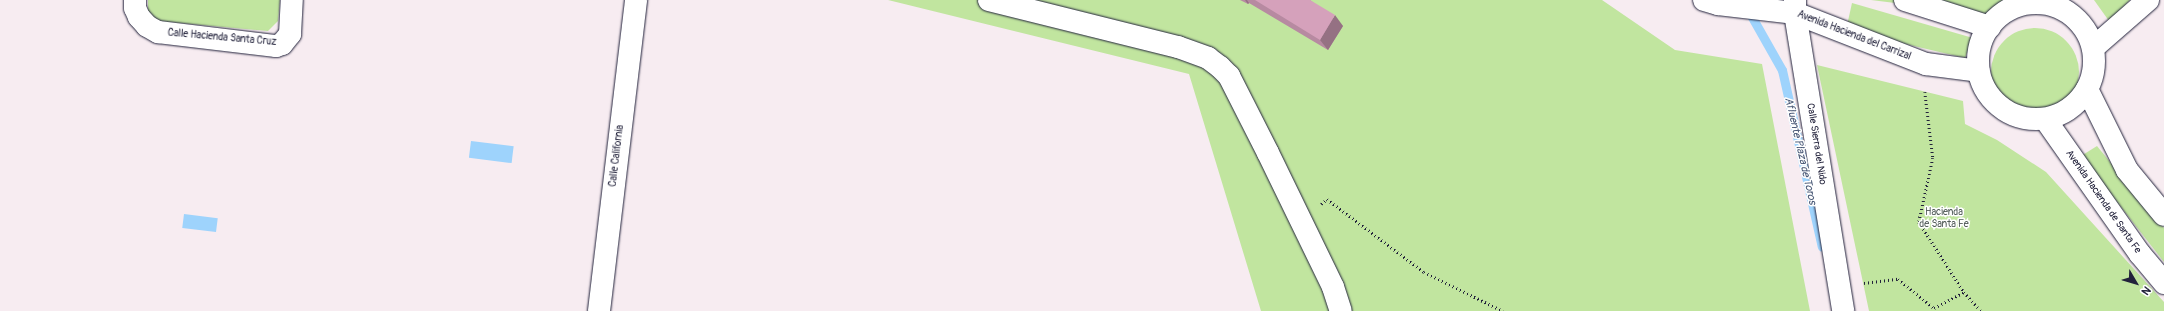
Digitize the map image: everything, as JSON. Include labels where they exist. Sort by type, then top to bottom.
[{"type":"street","name":"Calle Hacienda Santa Cruz","points":[[135,0],[135,8],[139,17],[147,26],[158,32],[276,46],[282,44],[290,34],[292,0]]},
{"type":"street","name":"Calle California","points":[[599,311],[636,0]]},
{"type":"street","points":[[989,0],[1178,47],[1208,58],[1220,67],[1229,76],[1268,153],[1332,287],[1341,311]]},
{"type":"street","name":"Avenida Hacienda del Carrizal","points":[[1704,0],[1718,4],[1795,6],[1926,64],[1979,71]]},
{"type":"street","points":[[1905,0],[1990,27]]},
{"type":"street","points":[[2093,48],[2148,0]]},
{"type":"street","points":[[2050,2],[2077,19],[2087,32],[2093,48],[2094,69],[2087,89],[2070,109],[2045,119],[2022,118],[2002,108],[1987,92],[1979,71],[1979,55],[1982,40],[1999,16],[2022,5],[2050,2]]},
{"type":"street","name":"Calle Sierra del Nido","points":[[1795,6],[1843,311]]},
{"type":"street","points":[[2087,89],[2127,170],[2164,214]]},
{"type":"street","name":"Avenida Hacienda de Santa Fe","points":[[2045,119],[2140,254],[2164,283]]},
{"type":"path","points":[[1925,92],[1933,158],[1919,222],[1964,292],[1981,311]]},
{"type":"path","points":[[1320,205],[1328,199],[1424,272],[1503,311]]},
{"type":"path","points":[[1839,286],[1898,279],[1934,308],[1964,292]]},
{"type":"green space","points":[[148,0],[280,0],[278,21],[268,31],[157,21],[148,11]]},
{"type":"green space","points":[[888,0],[1602,0],[1675,50],[1762,64],[1810,311],[1261,311],[1189,74]]},
{"type":"green space","points":[[1871,0],[2031,0],[1999,16]]},
{"type":"green space","points":[[2094,0],[2130,0],[2109,21]]},
{"type":"green space","points":[[1852,3],[1973,38],[1965,58],[1846,30]]},
{"type":"green space","points":[[2035,28],[2052,31],[2060,35],[2072,47],[2076,55],[2079,72],[2076,89],[2072,97],[2060,109],[2052,113],[2035,116],[2018,113],[2010,109],[1998,97],[1994,89],[1991,72],[1994,55],[1998,47],[2010,35],[2018,31]]},
{"type":"green space","name":"Hacienda de Santa Fe","points":[[1817,65],[1963,101],[1965,124],[1997,140],[2046,172],[2164,302],[2164,311],[1869,311]]},
{"type":"green space","points":[[2097,146],[2164,228],[2164,262],[2081,156]]},
{"type":"water","points":[[471,141],[514,146],[512,163],[469,158]]},
{"type":"water","points":[[184,214],[218,218],[216,232],[182,228]]},
{"type":"building","points":[[1255,0],[1310,0],[1335,15],[1320,40]]},
{"type":"waterway","name":"Afluente Plaza de Toros","points":[[1748,10],[1782,70],[1822,247]]}]
